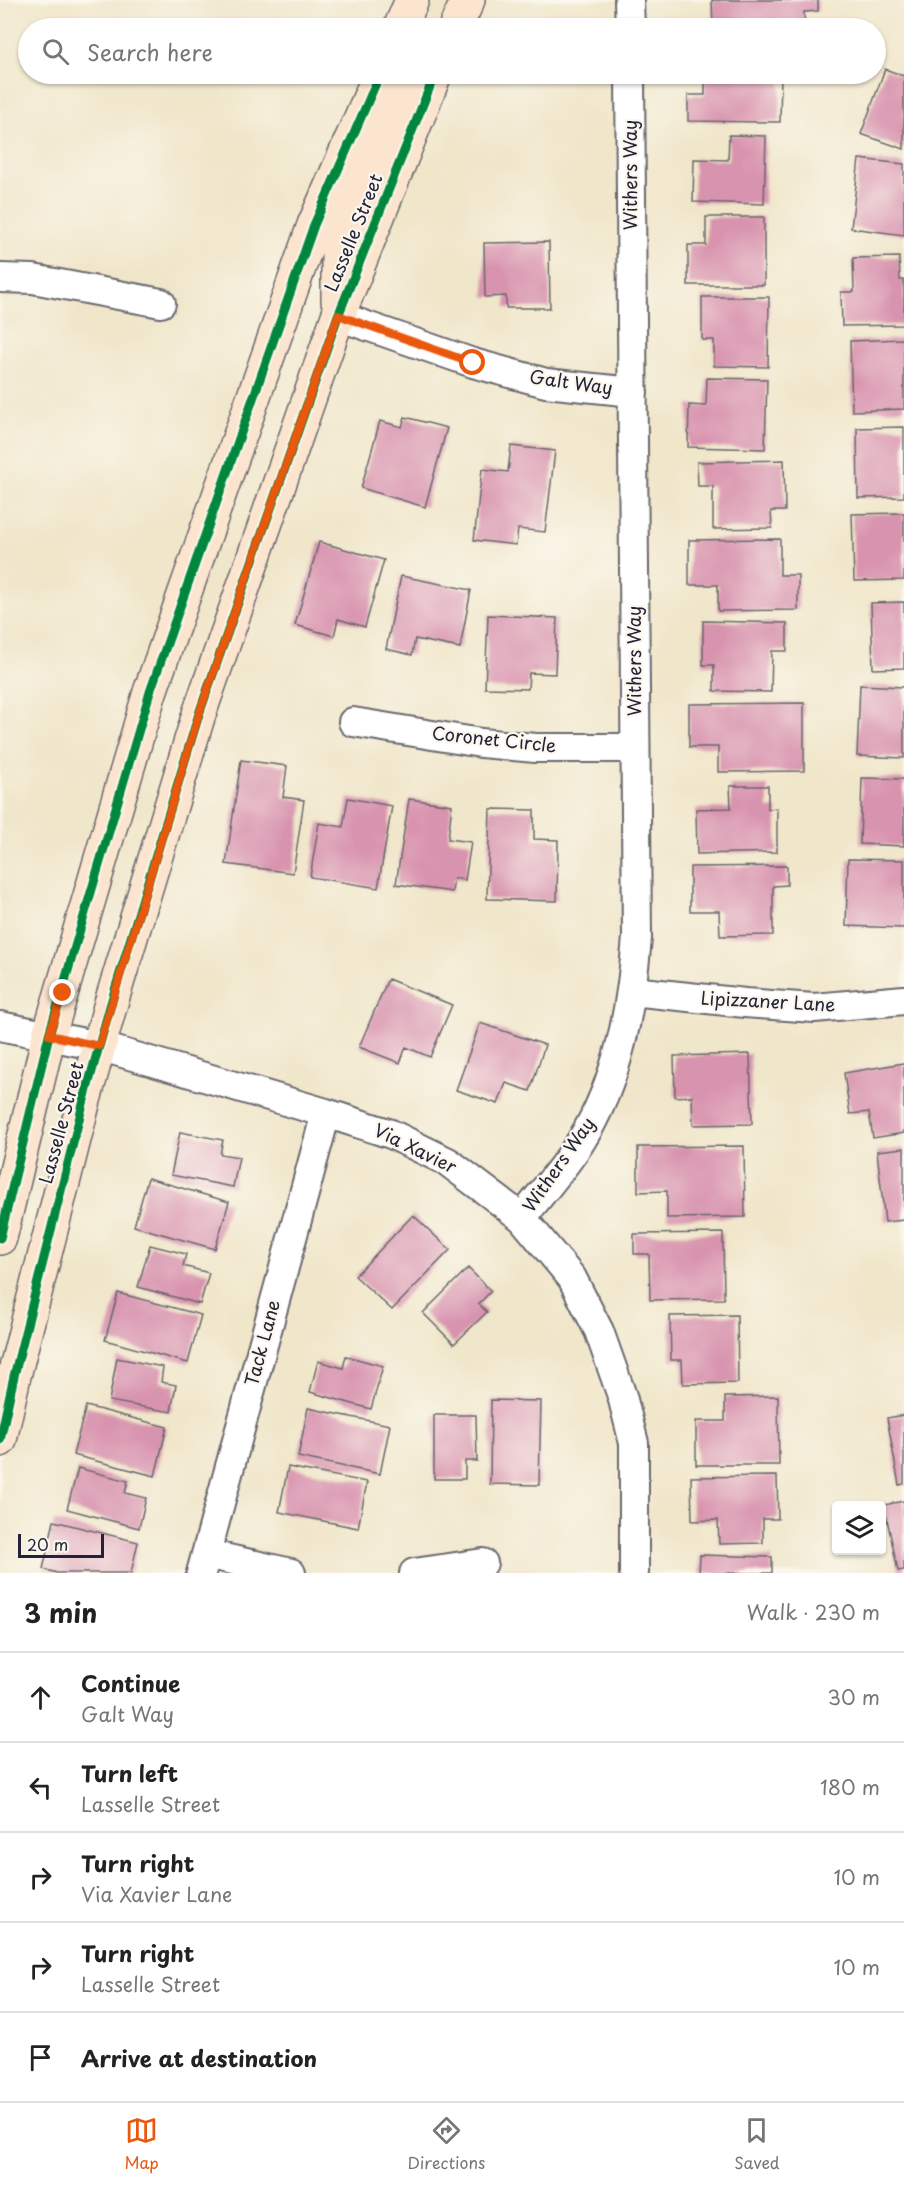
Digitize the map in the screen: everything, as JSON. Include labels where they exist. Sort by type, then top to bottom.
[{"type":"main road","points":[[460,18],[468,0]]},
{"type":"main road","name":"Lasselle Street","points":[[0,1238],[49,1035],[67,982],[150,692],[314,225],[377,84]]},
{"type":"main road","points":[[338,315],[338,248],[404,84]]},
{"type":"main road","name":"Lasselle Street","points":[[0,1440],[99,1046],[199,714],[338,315],[431,84]]},
{"type":"street","points":[[630,0],[630,18]]},
{"type":"street","name":"Withers Way","points":[[522,1218],[580,1142],[601,1105],[616,1061],[632,991],[637,938],[630,84]]},
{"type":"street","points":[[0,278],[33,279],[161,303]]},
{"type":"street","name":"Galt Way","points":[[338,315],[473,363],[546,383],[633,392]]},
{"type":"street","name":"Coronet Circle","points":[[353,722],[481,743],[536,748],[635,748]]},
{"type":"street","name":"Lipizzaner Lane","points":[[632,991],[745,1004],[814,1008],[904,1000]]},
{"type":"street","name":"Via Xavier","points":[[0,1026],[99,1046],[391,1134],[448,1162],[522,1218],[572,1278],[599,1331],[622,1396],[634,1443],[634,1573]]},
{"type":"street","name":"Tack Lane","points":[[204,1563],[326,1113]]},
{"type":"street","points":[[204,1563],[291,1573]]},
{"type":"street","points":[[414,1573],[483,1563]]},
{"type":"building","points":[[712,0],[818,0],[818,11],[804,12],[804,18],[713,18]]},
{"type":"building","points":[[886,69],[904,76],[904,149],[861,134],[879,84],[886,84]]},
{"type":"building","points":[[705,84],[781,84],[780,122],[688,121],[688,95],[705,95]]},
{"type":"building","points":[[729,135],[766,136],[764,204],[693,202],[694,159],[728,160]]},
{"type":"building","points":[[859,159],[904,164],[904,235],[851,228]]},
{"type":"building","points":[[706,217],[764,217],[764,285],[688,285],[688,245],[706,245]]},
{"type":"building","points":[[549,242],[550,308],[506,308],[506,296],[485,297],[484,243]]},
{"type":"building","points":[[899,257],[900,280],[904,280],[904,325],[842,326],[841,292],[854,292],[853,258]]},
{"type":"building","points":[[702,297],[769,297],[768,367],[714,366],[714,340],[702,340]]},
{"type":"building","points":[[904,339],[904,409],[852,411],[850,341]]},
{"type":"building","points":[[707,378],[767,379],[765,449],[688,447],[689,405],[706,406]]},
{"type":"building","points":[[405,417],[447,428],[425,507],[361,488],[380,421],[402,427]]},
{"type":"building","points":[[904,427],[904,497],[858,498],[857,428]]},
{"type":"building","points":[[511,446],[555,451],[545,532],[518,529],[516,545],[474,540],[482,469],[508,472]]},
{"type":"building","points":[[784,460],[785,511],[771,511],[772,528],[713,529],[713,486],[698,486],[697,462]]},
{"type":"building","points":[[904,513],[904,580],[854,581],[852,514]]},
{"type":"building","points":[[780,539],[780,575],[798,575],[798,610],[718,611],[718,585],[689,585],[689,540]]},
{"type":"building","points":[[319,542],[384,560],[365,627],[338,619],[334,636],[295,625]]},
{"type":"building","points":[[401,576],[471,590],[460,648],[415,639],[412,655],[386,649]]},
{"type":"building","points":[[904,602],[904,668],[873,669],[871,603]]},
{"type":"building","points":[[488,615],[557,618],[555,674],[529,673],[528,689],[485,688]]},
{"type":"building","points":[[703,621],[787,623],[787,651],[772,651],[771,692],[714,691],[714,665],[703,665]]},
{"type":"building","points":[[860,685],[904,687],[904,758],[857,756]]},
{"type":"building","points":[[804,703],[804,771],[718,772],[718,747],[689,747],[689,704]]},
{"type":"building","points":[[241,760],[287,766],[283,797],[304,800],[293,873],[226,864]]},
{"type":"building","points":[[862,778],[904,779],[904,846],[860,844]]},
{"type":"building","points":[[730,786],[768,786],[768,809],[777,808],[777,852],[697,854],[696,809],[731,808]]},
{"type":"building","points":[[348,798],[392,806],[378,888],[310,877],[319,823],[343,827]]},
{"type":"building","points":[[409,799],[452,805],[448,839],[471,842],[465,880],[454,878],[452,892],[396,884]]},
{"type":"building","points":[[490,809],[534,810],[534,839],[558,840],[557,901],[487,899]]},
{"type":"building","points":[[848,859],[904,860],[904,928],[846,926]]},
{"type":"building","points":[[787,866],[787,885],[773,886],[773,935],[720,936],[719,911],[690,911],[690,867]]},
{"type":"building","points":[[388,979],[452,1005],[430,1057],[406,1047],[400,1063],[359,1047]]},
{"type":"building","points":[[480,1023],[545,1045],[530,1091],[506,1083],[498,1104],[456,1090]]},
{"type":"building","points":[[750,1054],[752,1124],[693,1125],[692,1096],[675,1097],[674,1056]]},
{"type":"building","points":[[904,1063],[904,1133],[873,1138],[869,1112],[850,1114],[844,1073]]},
{"type":"building","points":[[180,1132],[223,1140],[220,1154],[239,1157],[233,1187],[171,1175]]},
{"type":"building","points":[[744,1146],[745,1217],[667,1218],[667,1191],[638,1192],[638,1147]]},
{"type":"building","points":[[904,1148],[904,1220],[885,1222],[877,1151]]},
{"type":"building","points":[[148,1178],[229,1202],[215,1249],[134,1226]]},
{"type":"building","points":[[413,1215],[450,1250],[392,1310],[355,1276]]},
{"type":"building","points":[[723,1233],[724,1299],[650,1300],[649,1254],[634,1254],[634,1234]]},
{"type":"building","points":[[150,1245],[186,1254],[183,1266],[209,1273],[200,1304],[138,1287]]},
{"type":"building","points":[[468,1268],[491,1291],[479,1304],[487,1312],[454,1344],[423,1313]]},
{"type":"building","points":[[118,1293],[201,1315],[188,1363],[105,1340]]},
{"type":"building","points":[[737,1315],[738,1383],[683,1384],[682,1360],[671,1360],[670,1316]]},
{"type":"building","points":[[346,1356],[383,1366],[371,1409],[310,1392],[318,1361],[343,1368]]},
{"type":"building","points":[[117,1358],[163,1367],[161,1382],[176,1385],[171,1412],[109,1401]]},
{"type":"building","points":[[778,1396],[779,1465],[696,1465],[696,1421],[725,1421],[725,1397]]},
{"type":"building","points":[[491,1400],[541,1401],[539,1485],[490,1484]]},
{"type":"building","points":[[86,1406],[167,1427],[155,1476],[73,1455]]},
{"type":"building","points":[[308,1408],[390,1425],[380,1474],[298,1457]]},
{"type":"building","points":[[434,1415],[476,1415],[477,1461],[465,1461],[465,1479],[434,1479]]},
{"type":"building","points":[[904,1415],[904,1484],[899,1485],[887,1418]]},
{"type":"building","points":[[288,1467],[367,1482],[358,1528],[279,1512]]},
{"type":"building","points":[[78,1468],[128,1481],[125,1493],[146,1498],[139,1528],[67,1509]]},
{"type":"building","points":[[777,1476],[778,1519],[763,1519],[763,1543],[719,1544],[718,1520],[692,1521],[691,1477]]},
{"type":"building","points":[[904,1501],[904,1570],[898,1571],[886,1505]]},
{"type":"building","points":[[54,1521],[138,1542],[131,1573],[57,1573],[43,1569]]},
{"type":"building","points":[[700,1555],[772,1557],[772,1573],[699,1573]]},
{"type":"cycle path","points":[[0,1238],[49,1035],[150,692],[314,225],[376,84]]},
{"type":"cycle path","points":[[0,1440],[84,1100],[111,1003],[199,714],[338,316],[431,84]]},
{"type":"route","points":[[63,993],[49,1035],[99,1046],[199,714],[338,315],[473,363]]}]
